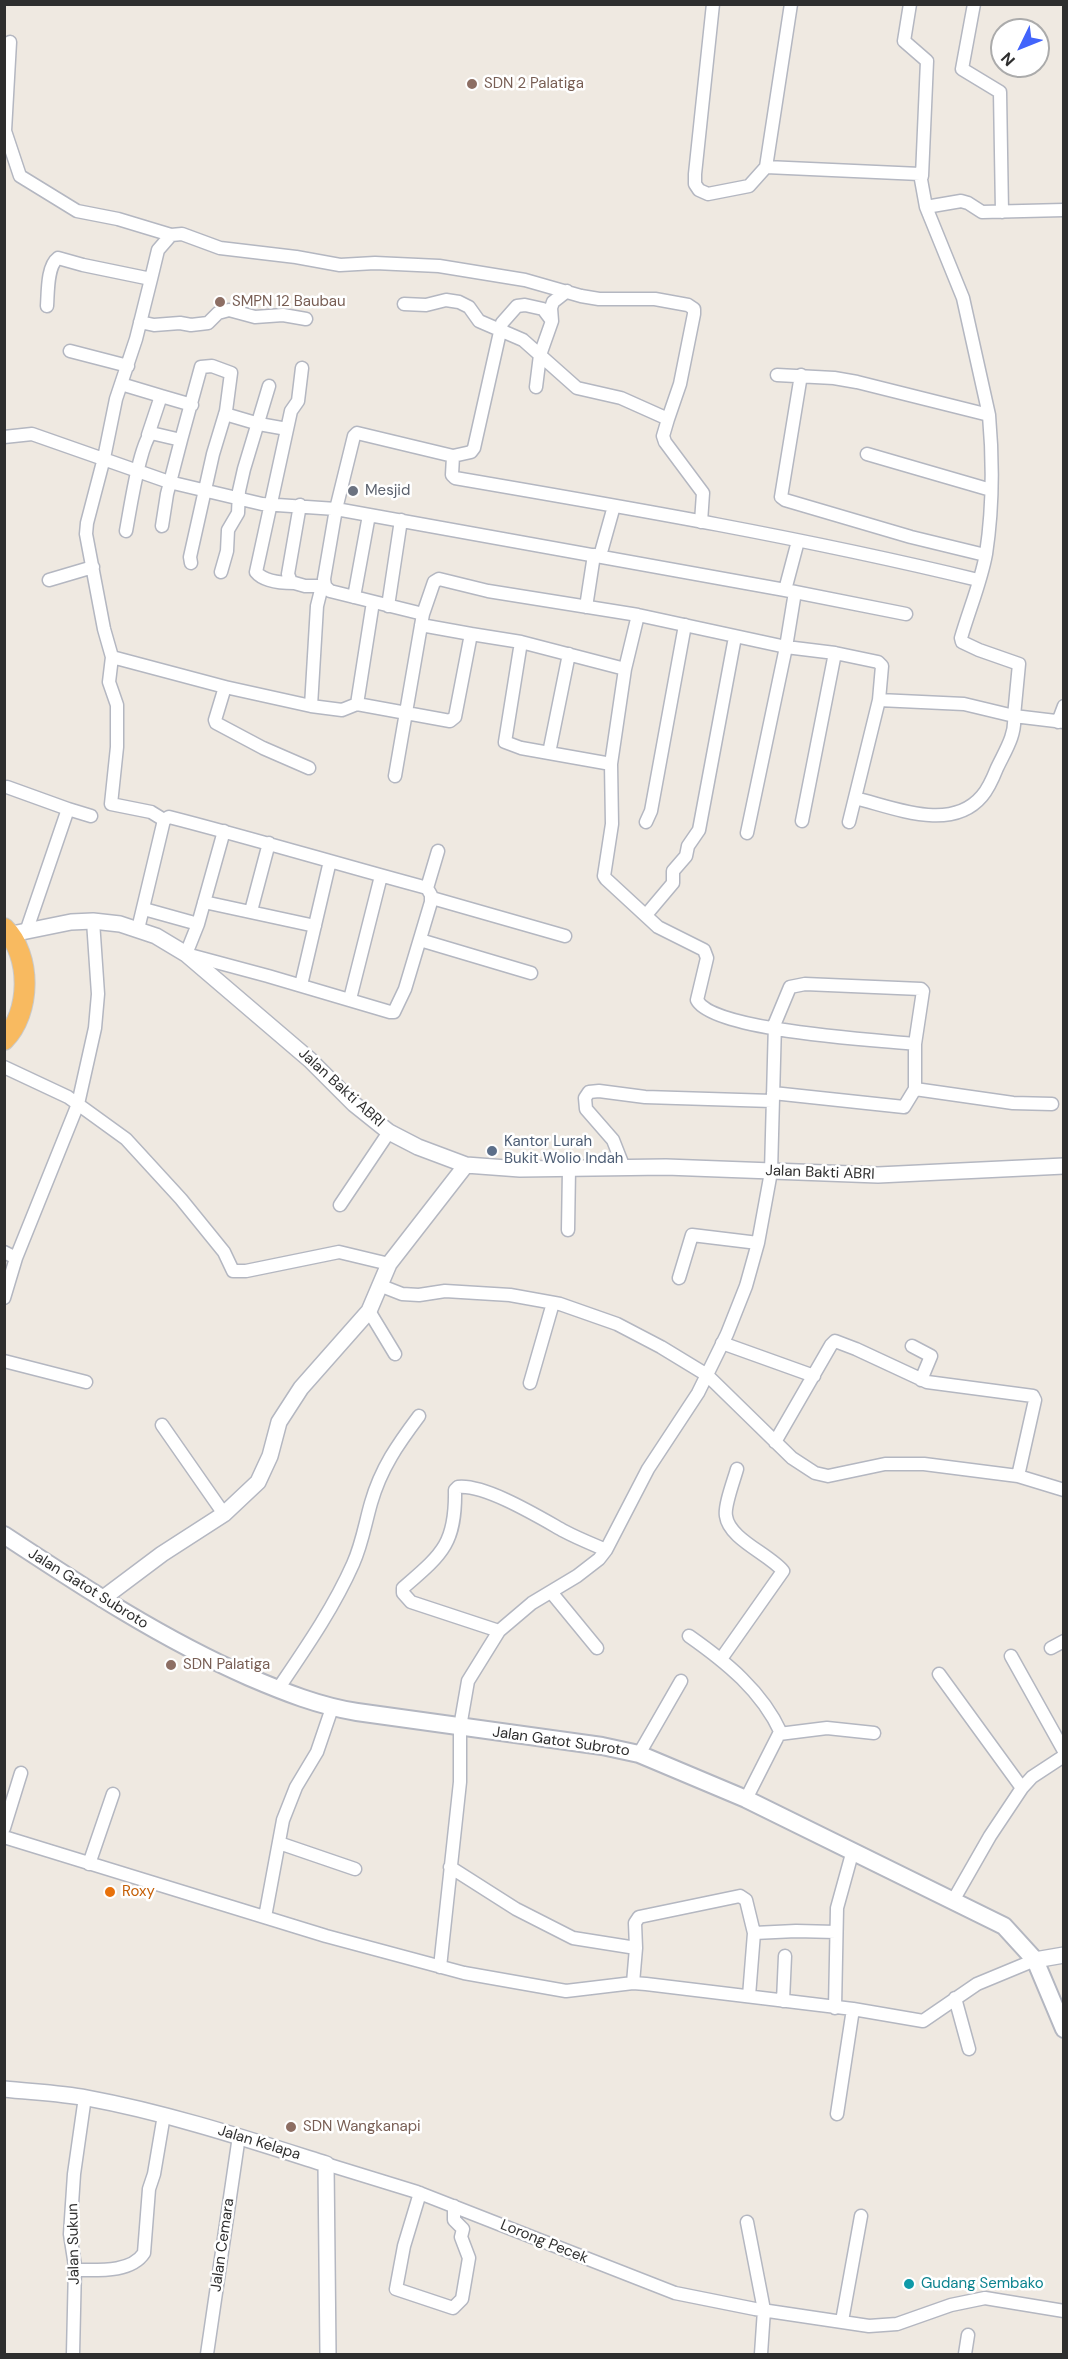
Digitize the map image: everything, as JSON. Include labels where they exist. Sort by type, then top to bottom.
[{"type":"highway","points":[[4,1040],[14,1028],[26,989],[14,931]]},
{"type":"main road","name":"Jalan Gatot Subroto","points":[[4,1535],[102,1599],[173,1641],[278,1689],[332,1708],[602,1746],[639,1754],[746,1799],[954,1899],[1007,1928],[1035,1959],[1064,2029]]},
{"type":"street","points":[[713,4],[695,184],[699,190],[708,194],[749,186],[766,167],[791,4]]},
{"type":"street","points":[[855,798],[936,816],[951,815],[966,809],[976,802],[990,784],[1011,740],[1015,724],[1019,664],[979,650],[962,642],[961,638],[985,555],[991,490],[989,415],[963,298],[926,207],[922,176],[927,61],[904,41],[910,4]]},
{"type":"street","points":[[974,4],[962,69],[1000,92],[1002,212]]},
{"type":"street","points":[[10,42],[5,131],[20,176],[77,211],[118,219],[171,235],[182,234],[227,249],[297,257],[340,266],[375,263],[439,266],[525,279],[599,299],[655,299],[692,307],[694,314],[680,384],[663,436],[665,442],[703,493],[701,522]]},
{"type":"street","points":[[766,167],[915,173],[922,176]]},
{"type":"street","points":[[926,207],[961,201],[980,212],[1064,210]]},
{"type":"street","points":[[164,820],[151,812],[111,804],[117,747],[117,705],[109,682],[112,657],[104,629],[86,534],[114,405],[128,366],[158,250],[171,235]]},
{"type":"street","points":[[46,306],[51,272],[54,261],[58,258],[151,279]]},
{"type":"street","points":[[536,387],[540,355],[552,321],[553,302],[567,291]]},
{"type":"street","points":[[404,304],[426,305],[446,300],[459,302],[469,307],[479,321],[523,340],[577,388],[621,398],[668,419]]},
{"type":"street","points":[[552,321],[543,309],[525,305],[518,306],[502,323],[474,448],[471,452],[453,456],[355,434],[336,509],[324,579],[325,586],[330,591],[388,606],[422,620],[471,634],[521,642],[626,669]]},
{"type":"street","points":[[140,322],[154,325],[180,323],[191,325],[208,322],[218,313],[228,310],[255,317],[283,315],[306,319]]},
{"type":"street","points":[[70,351],[128,366]]},
{"type":"street","points":[[162,526],[170,482],[201,367],[212,366],[232,373],[225,414],[204,491],[190,557],[191,563]]},
{"type":"street","points":[[302,368],[299,398],[291,411],[256,572],[261,577],[274,581],[325,586]]},
{"type":"street","points":[[777,375],[801,375],[857,382],[989,415]]},
{"type":"street","points":[[801,375],[781,497],[911,537],[985,555]]},
{"type":"street","points":[[121,384],[192,405]]},
{"type":"street","points":[[221,573],[227,551],[228,530],[238,513],[239,491],[244,469],[269,386]]},
{"type":"street","points":[[126,531],[138,472],[161,396]]},
{"type":"street","points":[[225,414],[287,429]]},
{"type":"street","points":[[148,435],[151,433],[181,440]]},
{"type":"street","points":[[4,437],[32,434],[170,482],[270,505],[336,509],[401,520],[906,614]]},
{"type":"street","points":[[867,453],[991,490]]},
{"type":"street","points":[[453,456],[452,475],[455,478],[880,556],[978,580]]},
{"type":"street","points":[[294,583],[289,579],[288,574],[300,506]]},
{"type":"street","points":[[586,607],[597,556],[614,506]]},
{"type":"street","points":[[354,597],[369,515]]},
{"type":"street","points":[[388,606],[401,520]]},
{"type":"street","points":[[747,833],[786,647],[790,591],[798,541]]},
{"type":"street","points":[[49,579],[93,567]]},
{"type":"street","points":[[394,776],[422,620],[434,582],[439,579],[488,591],[638,615],[786,647],[835,653],[878,662],[882,666],[879,700],[849,822]]},
{"type":"street","points":[[311,706],[317,606],[321,590],[325,586]]},
{"type":"street","points":[[357,704],[373,602]]},
{"type":"street","points":[[638,615],[626,669],[611,764],[612,832],[604,876],[662,930],[705,950],[707,958],[697,1000],[699,1004],[732,1018],[775,1030],[915,1044]]},
{"type":"street","points":[[646,822],[651,811],[685,626]]},
{"type":"street","points":[[112,657],[225,687],[311,706],[342,710],[357,704],[450,721],[455,717],[471,634]]},
{"type":"street","points":[[646,915],[673,883],[673,871],[686,856],[688,846],[699,830],[735,637]]},
{"type":"street","points":[[521,642],[505,742],[521,748],[611,764]]},
{"type":"street","points":[[802,821],[835,653]]},
{"type":"street","points":[[549,753],[569,654]]},
{"type":"street","points":[[225,687],[216,723],[263,748],[309,768]]},
{"type":"street","points":[[879,700],[964,704],[1014,716],[1061,722],[1064,706]]},
{"type":"street","points":[[7,787],[91,816]]},
{"type":"street","points":[[14,931],[68,809]]},
{"type":"street","points":[[138,929],[164,820],[169,817],[381,876],[565,936]]},
{"type":"street","points":[[224,831],[198,924],[186,954],[390,1012],[394,1011],[405,989],[420,940],[438,851]]},
{"type":"street","points":[[251,911],[269,843]]},
{"type":"street","points":[[301,985],[330,861]]},
{"type":"street","points":[[350,999],[381,876]]},
{"type":"street","points":[[204,902],[315,926]]},
{"type":"street","points":[[144,909],[198,924]]},
{"type":"street","points":[[4,1298],[10,1255],[78,1104],[95,1028],[98,994],[93,921]]},
{"type":"street","name":"Jalan Bakti ABRI","points":[[14,931],[93,921],[138,929],[156,936],[186,954],[310,1060],[354,1104],[389,1132],[418,1147],[466,1165],[520,1169],[666,1167],[878,1175],[1064,1166]]},
{"type":"street","points":[[420,940],[531,973]]},
{"type":"street","points":[[440,1967],[460,1782],[460,1727],[468,1681],[499,1631],[532,1603],[577,1576],[599,1559],[606,1550],[648,1469],[693,1404],[722,1342],[746,1286],[758,1243],[771,1172],[772,1097],[776,1018],[793,985],[921,989],[923,991],[915,1044],[915,1089],[910,1100],[902,1108],[772,1097],[645,1097],[599,1090],[589,1092],[585,1098],[586,1109],[613,1140],[624,1168]]},
{"type":"street","points":[[4,1067],[78,1104],[126,1139],[181,1199],[218,1244],[233,1271],[246,1271],[339,1252],[389,1264]]},
{"type":"street","points":[[915,1089],[1013,1103],[1052,1104]]},
{"type":"street","points":[[340,1205],[389,1132]]},
{"type":"street","points":[[102,1599],[162,1554],[224,1514],[260,1479],[270,1456],[279,1422],[301,1388],[369,1311],[389,1264],[466,1165]]},
{"type":"street","points":[[568,1230],[569,1169]]},
{"type":"street","points":[[679,1278],[692,1235],[758,1243]]},
{"type":"street","points":[[379,1285],[402,1294],[474,1291],[553,1303],[617,1324],[661,1347],[706,1375],[775,1442],[809,1470],[828,1476],[885,1464],[924,1464],[1018,1476],[1064,1490]]},
{"type":"street","points":[[530,1383],[553,1303]]},
{"type":"street","points":[[369,1311],[395,1354]]},
{"type":"street","points":[[775,1442],[835,1341],[921,1380],[1033,1396],[1034,1408],[1018,1476]]},
{"type":"street","points":[[722,1342],[814,1376]]},
{"type":"street","points":[[912,1346],[932,1356],[921,1380]]},
{"type":"street","points":[[4,1361],[86,1382]]},
{"type":"street","points":[[278,1689],[335,1603],[365,1535],[371,1504],[381,1474],[394,1449],[419,1416]]},
{"type":"street","points":[[162,1425],[224,1514]]},
{"type":"street","points":[[721,1659],[783,1571],[742,1539],[730,1526],[725,1515],[737,1469]]},
{"type":"street","points":[[499,1631],[411,1602],[403,1593],[403,1588],[433,1560],[448,1542],[454,1521],[456,1488],[472,1487],[530,1511],[566,1532],[606,1550]]},
{"type":"street","points":[[550,1592],[597,1648]]},
{"type":"street","points":[[689,1635],[721,1659],[757,1694],[773,1716],[781,1733]]},
{"type":"street","points":[[1051,1648],[1064,1641]]},
{"type":"street","points":[[1011,1656],[1064,1751]]},
{"type":"street","points":[[939,1674],[1022,1788]]},
{"type":"street","points":[[639,1754],[681,1681]]},
{"type":"street","points":[[265,1917],[283,1820],[297,1786],[317,1752],[332,1708]]},
{"type":"street","points":[[746,1799],[775,1738],[781,1733],[827,1728],[874,1733]]},
{"type":"street","points":[[954,1899],[990,1836],[1022,1788],[1032,1777],[1064,1756]]},
{"type":"street","points":[[4,1828],[21,1773]]},
{"type":"street","points":[[89,1864],[113,1794]]},
{"type":"street","points":[[4,1837],[265,1917],[440,1967],[566,1991],[633,1983],[853,2009],[923,2021],[977,1984],[1035,1959],[1064,1955]]},
{"type":"street","points":[[279,1843],[355,1869]]},
{"type":"street","points":[[835,2008],[838,1902],[853,1850]]},
{"type":"street","points":[[450,1867],[516,1910],[573,1938],[636,1948]]},
{"type":"street","points":[[633,1983],[636,1948],[635,1923],[639,1917],[740,1896],[746,1900],[754,1933],[749,1996]]},
{"type":"street","points":[[754,1933],[836,1932]]},
{"type":"street","points":[[783,2001],[785,1956]]},
{"type":"street","points":[[955,1998],[969,2049]]},
{"type":"street","points":[[837,2114],[853,2009]]},
{"type":"street","name":"Jalan Kelapa","points":[[4,2089],[85,2097],[164,2115],[326,2164]]},
{"type":"street","name":"Jalan Sukun","points":[[74,2355],[75,2271],[70,2234],[74,2174],[85,2097]]},
{"type":"street","points":[[75,2271],[123,2267],[141,2258],[144,2253],[148,2189],[154,2174],[164,2115]]},
{"type":"street","name":"Jalan Cemara","points":[[207,2355],[239,2136]]},
{"type":"street","points":[[326,2164],[328,2355]]},
{"type":"street","name":"Lorong Pecek","points":[[326,2164],[420,2193],[668,2291],[764,2310],[869,2326],[891,2325],[951,2305],[985,2298],[1064,2311]]},
{"type":"street","points":[[420,2193],[404,2246],[396,2289],[453,2308],[462,2299],[469,2258],[461,2237],[463,2229],[454,2220],[454,2206]]},
{"type":"street","points":[[842,2321],[861,2216]]},
{"type":"street","points":[[747,2222],[764,2310],[761,2355]]},
{"type":"street","points":[[965,2355],[968,2335]]},
{"type":"place","name":"SDN 2 Palatiga","points":[[472,84]]},
{"type":"place","name":"SMPN 12 Baubau","points":[[220,302]]},
{"type":"place","name":"Mesjid","points":[[353,491]]},
{"type":"place","name":"Kantor Lurah Bukit Wolio Indah","points":[[492,1151]]},
{"type":"place","name":"SDN Palatiga","points":[[171,1665]]},
{"type":"place","name":"Roxy","points":[[110,1892]]},
{"type":"place","name":"SDN Wangkanapi","points":[[291,2127]]},
{"type":"place","name":"Gudang Sembako","points":[[909,2284]]}]
